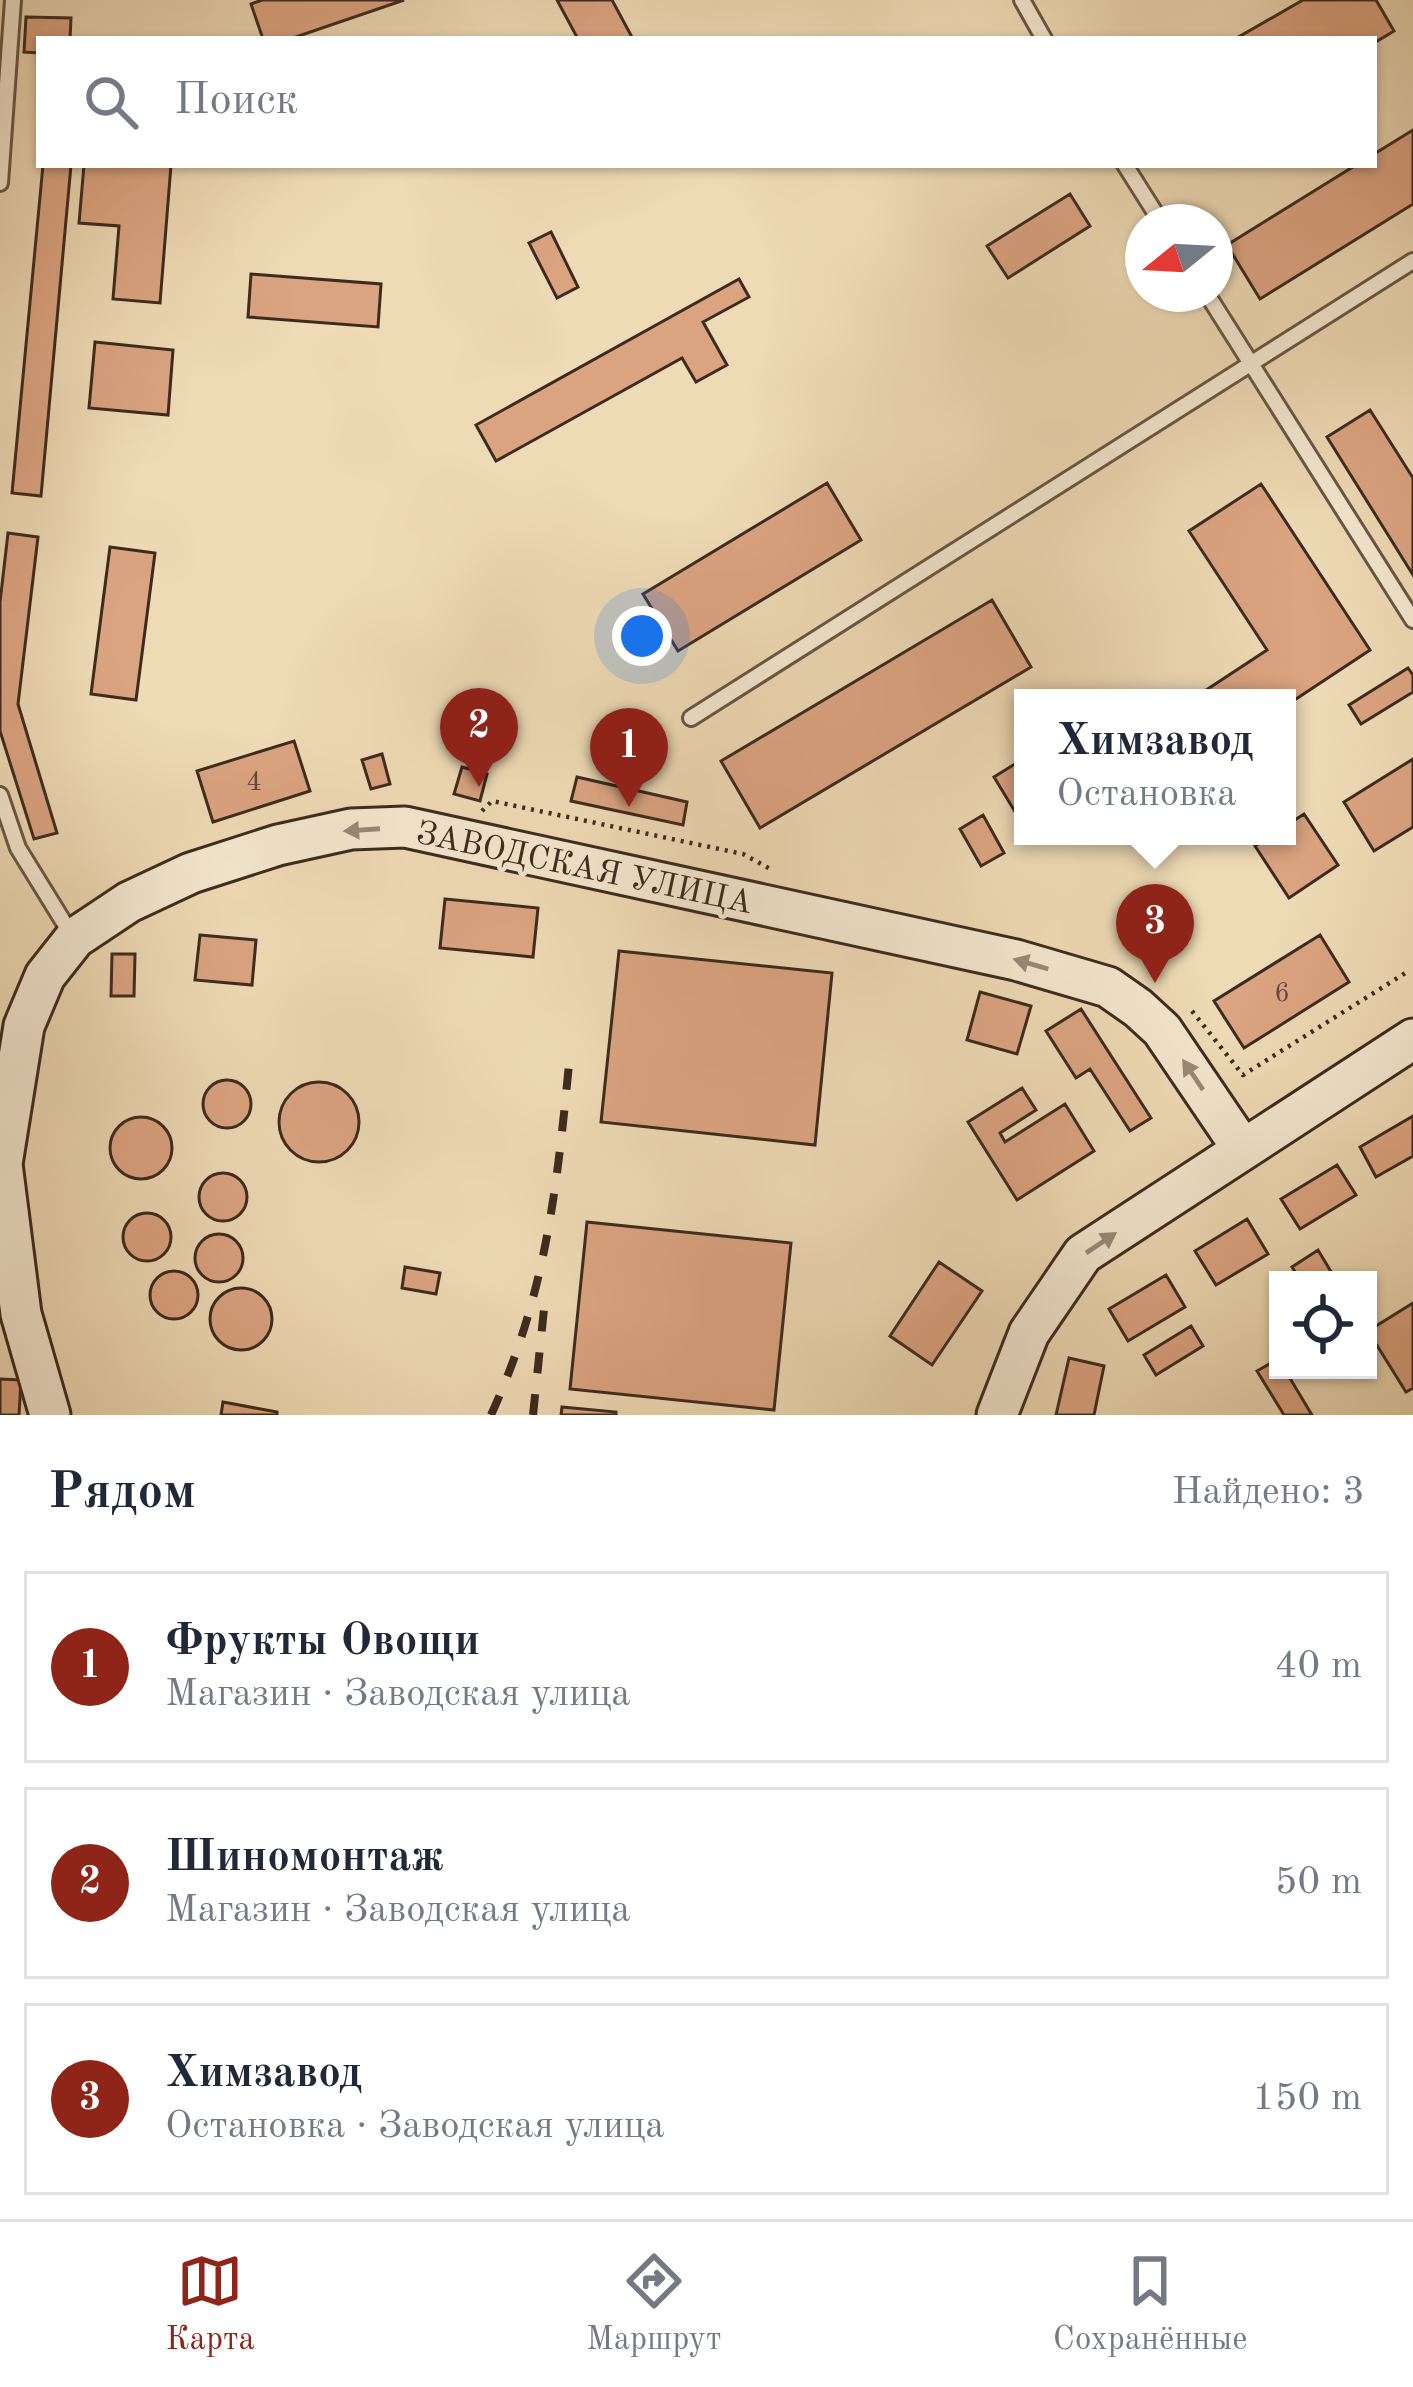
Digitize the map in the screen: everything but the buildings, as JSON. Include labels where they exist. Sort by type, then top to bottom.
[{"type":"main road","name":"ЗАВОДСКАЯ УЛИЦА","points":[[50,1415],[21,1314],[2,1164],[24,1026],[45,976],[75,938],[129,902],[191,873],[278,845],[351,829],[405,827],[948,944],[1108,987],[1162,1030],[1242,1148]]},
{"type":"main road","points":[[997,1415],[1029,1334],[1084,1254],[1413,1039]]},
{"type":"lane","points":[[0,183],[13,0]]},
{"type":"lane","points":[[1022,0],[1042,36]]},
{"type":"lane","points":[[1127,168],[1150,204]]},
{"type":"lane","points":[[691,718],[1413,261]]},
{"type":"lane","points":[[1218,312],[1413,620]]},
{"type":"lane","points":[[0,795],[19,848],[61,923],[75,938]]},
{"type":"railway","points":[[491,1415],[525,1325],[547,1238],[570,1054]]},
{"type":"railway","points":[[533,1415],[544,1309]]},
{"type":"place","name":"Шиномонтаж","points":[[479,787]]},
{"type":"place","name":"Фрукты Овощи","points":[[629,807]]},
{"type":"place","name":"Химзавод","points":[[1155,983]]}]
